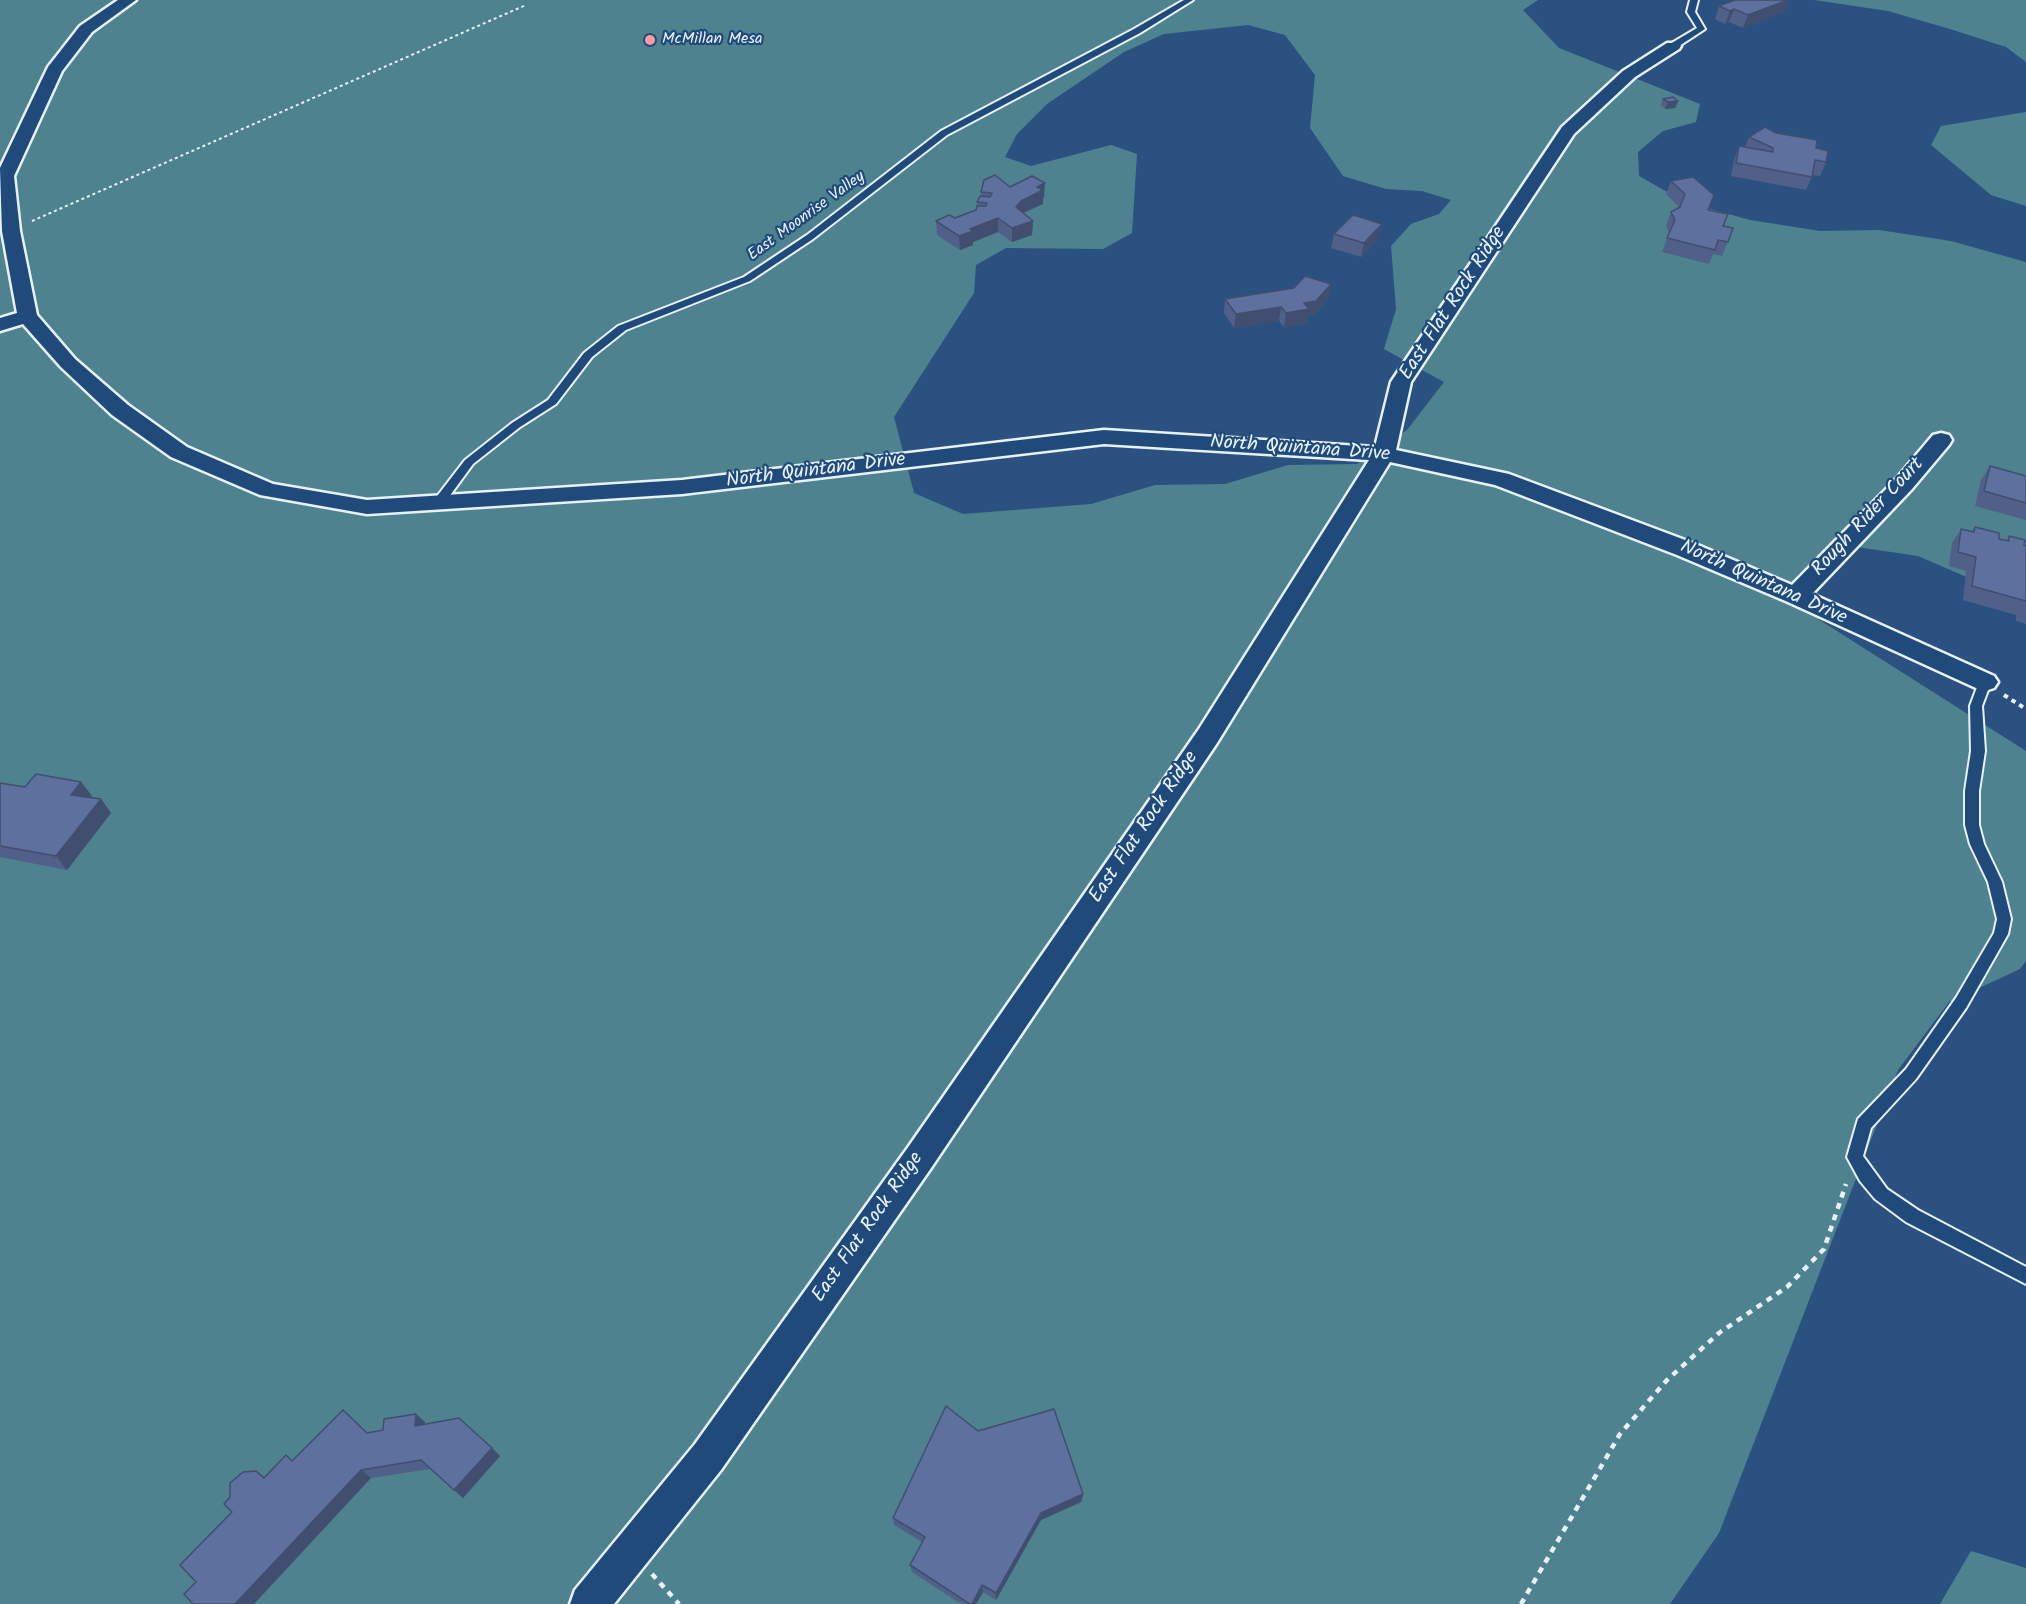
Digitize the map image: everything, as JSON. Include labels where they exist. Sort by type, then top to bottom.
[{"type":"street","points":[[0,325],[27,316],[11,231],[5,176],[54,70],[86,29],[128,0]]},
{"type":"street","name":"East Flat Rock Ridge","points":[[589,1604],[708,1457],[926,1148],[1208,736],[1384,454],[1401,382],[1568,131],[1629,74],[1673,46]]},
{"type":"street","name":"North Quintana Drive","points":[[27,316],[68,363],[120,410],[179,452],[268,490],[367,507],[682,487],[1104,437],[1384,454],[1501,479],[1684,549],[1796,596],[1985,682]]},
{"type":"street","name":"Rough Rider Court","points":[[1796,596],[1904,484],[1941,440]]},
{"type":"lane","name":"East Moonrise Valley","points":[[439,502],[469,462],[516,425],[552,402],[588,355],[622,328],[747,279],[810,237],[944,133],[1137,31],[1189,0]]},
{"type":"lane","points":[[1673,46],[1701,29],[1691,12],[1694,0]]},
{"type":"lane","points":[[1985,682],[1976,706],[1978,751],[1972,791],[1972,825],[1977,844],[1995,882],[2004,919],[2001,934],[1961,1003],[1911,1074],[1864,1124],[1855,1157],[1866,1176],[1881,1194],[1912,1216],[2026,1276]]},
{"type":"path","points":[[11,231],[526,5]]},
{"type":"path","points":[[1521,1604],[1620,1434],[1667,1380],[1701,1349],[1719,1333],[1787,1287],[1824,1249],[1855,1157]]},
{"type":"path","points":[[631,1552],[680,1604]]},
{"type":"green space","points":[[0,0],[1538,0],[1523,10],[1559,48],[1700,104],[1696,122],[1663,131],[1638,152],[1639,176],[1685,202],[1750,220],[1820,231],[1879,230],[1951,241],[2026,262],[2026,614],[1992,588],[1918,556],[1850,546],[1813,574],[1818,619],[2026,751],[2026,961],[2020,969],[1949,1002],[1898,1070],[1719,1533],[1670,1604],[0,1604]],"holes":[[[1248,25],[1285,35],[1315,75],[1310,128],[1343,176],[1386,189],[1422,191],[1451,200],[1439,214],[1411,224],[1391,246],[1396,309],[1384,349],[1444,382],[1407,430],[1357,464],[1288,465],[1225,484],[1155,485],[1091,504],[963,514],[914,493],[894,417],[974,293],[976,265],[1006,248],[1103,249],[1132,233],[1137,154],[1111,145],[1031,166],[1005,157],[1017,134],[1047,104],[1124,52],[1164,34]]]},
{"type":"green space","points":[[1814,0],[2026,0],[2026,62],[2006,47],[1950,29],[1888,11]]},
{"type":"green space","points":[[2026,112],[2026,206],[1991,195],[1931,145],[1941,126]]},
{"type":"green space","points":[[1971,1551],[2026,1568],[2026,1604],[1940,1604]]},
{"type":"building","points":[[1735,0],[1788,0],[1748,15],[1719,6]]},
{"type":"building","points":[[1673,97],[1678,101],[1668,102],[1663,99]]},
{"type":"building","points":[[1765,127],[1776,133],[1817,140],[1816,148],[1828,151],[1826,162],[1815,160],[1812,177],[1736,163],[1739,146],[1773,152],[1773,148],[1749,137]]},
{"type":"building","points":[[995,175],[1010,187],[1032,176],[1045,183],[1037,187],[1043,190],[1021,201],[1016,207],[1033,221],[1012,228],[998,218],[959,236],[936,221],[949,215],[955,218],[976,210],[977,206],[986,206],[987,203],[977,202],[980,196],[990,197],[992,193],[981,192],[984,180]]},
{"type":"building","points":[[1693,177],[1714,195],[1708,210],[1728,214],[1723,226],[1733,228],[1728,242],[1718,240],[1715,250],[1667,238],[1675,220],[1671,212],[1680,207],[1685,194],[1671,181]]},
{"type":"building","points":[[1353,215],[1382,224],[1364,243],[1334,234]]},
{"type":"building","points":[[1305,276],[1331,284],[1316,301],[1304,303],[1309,309],[1286,313],[1281,307],[1236,314],[1225,299],[1294,288]]},
{"type":"building","points":[[1990,466],[2026,476],[2026,503],[1984,491]]},
{"type":"building","points":[[1975,527],[1999,533],[1999,539],[2009,541],[2009,536],[2025,540],[2026,601],[1972,586],[1976,557],[1958,552],[1961,529],[1974,532]]},
{"type":"building","points":[[36,774],[81,782],[71,795],[101,799],[56,856],[0,846],[0,783],[25,787]]},
{"type":"building","points":[[946,1406],[978,1431],[1054,1409],[1083,1494],[1041,1513],[996,1593],[982,1585],[972,1604],[910,1565],[925,1537],[893,1518]]},
{"type":"building","points":[[343,1410],[367,1433],[383,1430],[384,1419],[416,1414],[415,1426],[459,1418],[492,1448],[454,1490],[421,1460],[361,1470],[235,1604],[193,1604],[184,1594],[196,1582],[180,1565],[232,1512],[224,1504],[230,1497],[230,1483],[243,1472],[256,1471],[264,1478],[286,1455],[292,1461]]},
{"type":"place","name":"McMillan Mesa","points":[[650,40]]}]
